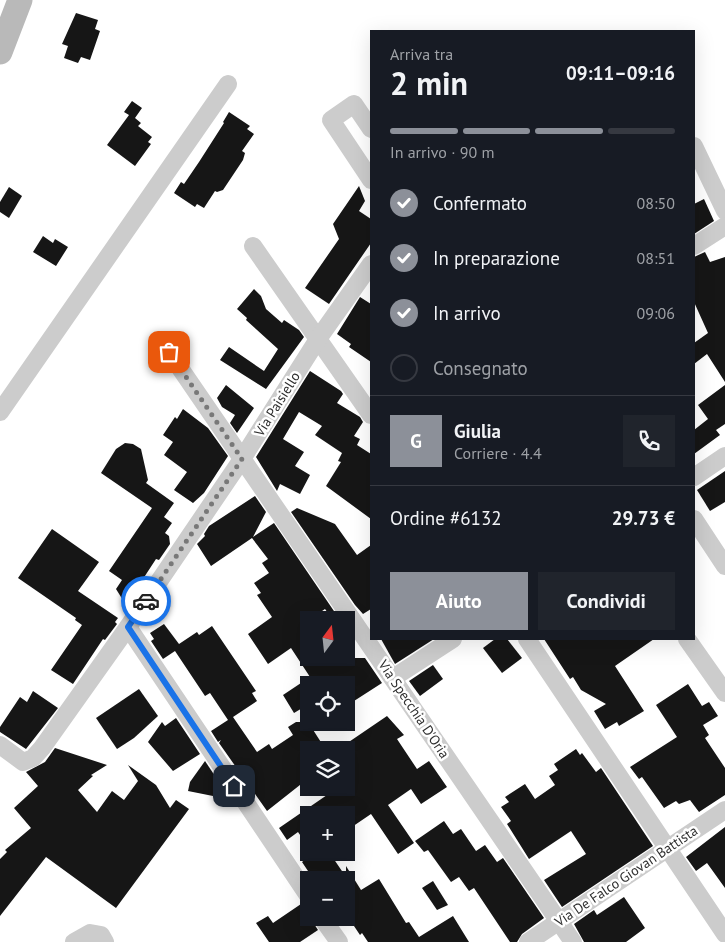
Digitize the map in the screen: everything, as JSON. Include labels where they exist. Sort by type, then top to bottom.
[{"type":"main road","points":[[0,52],[5,22],[20,0]]},
{"type":"street","points":[[0,412],[228,84]]},
{"type":"street","points":[[370,128],[354,104],[331,120],[370,178]]},
{"type":"street","points":[[695,148],[725,211]]},
{"type":"street","points":[[695,245],[725,226]]},
{"type":"street","points":[[253,246],[370,414]]},
{"type":"street","name":"Via Paisiello","points":[[0,745],[23,762],[33,758],[128,627],[242,459],[318,339],[370,265]]},
{"type":"street","name":"Via Specchia D'Oria","points":[[169,352],[574,942]]},
{"type":"street","points":[[695,476],[725,456]]},
{"type":"street","points":[[695,521],[725,566]]},
{"type":"street","points":[[128,627],[300,884]]},
{"type":"street","points":[[393,678],[451,640]]},
{"type":"street","points":[[527,640],[725,934]]},
{"type":"street","points":[[688,640],[725,693]]},
{"type":"street","name":"Via De Falco Giovan Battista","points":[[528,942],[725,810]]},
{"type":"street","points":[[327,926],[338,942]]},
{"type":"street","points":[[74,942],[90,933],[101,935],[105,942]]},
{"type":"building","points":[[76,13],[98,20],[95,29],[100,31],[90,60],[81,57],[78,63],[64,58],[68,46],[62,44]]},
{"type":"building","points":[[132,101],[142,108],[135,118],[141,123],[138,126],[152,137],[148,142],[151,144],[135,166],[107,145],[129,115],[124,112]]},
{"type":"building","points":[[229,112],[250,126],[247,129],[254,134],[242,151],[245,153],[243,160],[223,190],[215,191],[204,208],[197,204],[195,207],[174,193],[181,182],[184,184],[199,162]]},
{"type":"building","points":[[359,186],[365,201],[359,211],[370,218],[370,244],[329,304],[305,288],[339,239],[333,224]]},
{"type":"building","points":[[9,187],[22,196],[9,218],[0,212],[0,202]]},
{"type":"building","points":[[704,199],[714,221],[695,233],[695,204]]},
{"type":"building","points":[[43,236],[53,243],[55,239],[68,247],[56,266],[33,252]]},
{"type":"building","points":[[705,252],[710,262],[725,257],[725,382],[707,354],[695,363],[695,342],[708,333],[695,304],[695,257]]},
{"type":"building","points":[[254,289],[261,296],[266,309],[282,323],[284,320],[299,330],[304,337],[266,389],[220,360],[229,347],[264,371],[278,349],[246,320],[247,318],[237,309]]},
{"type":"building","points":[[360,297],[370,303],[370,361],[349,347],[351,344],[337,334]]},
{"type":"building","points":[[310,371],[341,391],[343,394],[337,403],[360,417],[363,422],[354,436],[360,439],[357,445],[370,453],[370,518],[326,486],[341,462],[338,461],[342,453],[315,435],[322,426],[299,412],[283,439],[304,452],[295,466],[310,475],[300,494],[280,484],[277,491],[256,457]]},
{"type":"building","points":[[226,385],[254,408],[237,433],[230,423],[235,415],[222,407],[217,398]]},
{"type":"building","points":[[725,385],[725,424],[716,430],[720,435],[695,453],[695,429],[708,419],[698,405]]},
{"type":"building","points":[[183,409],[208,428],[228,456],[204,493],[193,503],[174,490],[187,472],[164,455],[173,442],[163,435]]},
{"type":"building","points":[[125,443],[133,444],[141,449],[148,480],[146,483],[174,503],[164,517],[172,523],[165,533],[169,536],[170,544],[159,560],[156,559],[126,605],[116,589],[122,580],[109,571],[152,508],[101,473],[116,449]]},
{"type":"building","points":[[725,471],[725,502],[710,511],[697,490]]},
{"type":"building","points":[[255,496],[266,512],[253,537],[274,523],[334,611],[326,611],[325,609],[322,611],[300,611],[300,662],[291,648],[268,664],[248,634],[272,617],[257,595],[261,593],[254,583],[269,573],[262,563],[268,559],[252,538],[211,566],[197,544],[205,536],[204,534],[209,526]]},
{"type":"building","points":[[297,508],[335,524],[357,555],[370,546],[370,610],[363,614],[355,605],[291,512]]},
{"type":"building","points":[[52,529],[99,562],[78,591],[118,618],[115,622],[117,624],[105,640],[103,639],[73,684],[51,670],[82,625],[75,620],[76,618],[18,578]]},
{"type":"building","points":[[164,624],[179,644],[197,632],[199,635],[212,626],[256,691],[252,693],[257,701],[233,717],[257,752],[269,744],[272,749],[293,735],[288,727],[296,722],[300,722],[300,731],[314,731],[320,741],[300,741],[300,785],[267,811],[219,743],[221,740],[218,742],[211,731],[228,720],[210,693],[205,696],[175,651],[163,659],[151,641],[154,639],[150,633]]},
{"type":"building","points":[[382,640],[432,640],[395,664]]},
{"type":"building","points":[[494,640],[508,640],[522,658],[502,673],[483,648]]},
{"type":"building","points":[[545,640],[653,640],[615,666],[644,711],[619,726],[617,722],[605,729],[594,711],[606,704],[581,690],[573,677],[570,679]]},
{"type":"building","points":[[355,658],[365,658],[382,683],[355,700],[355,676],[309,676],[303,666],[355,666]]},
{"type":"building","points":[[433,665],[443,679],[420,696],[409,681]]},
{"type":"building","points":[[300,684],[300,709],[294,713],[283,695]]},
{"type":"building","points":[[688,684],[702,706],[709,702],[718,716],[703,725],[709,735],[705,738],[725,768],[725,795],[699,812],[690,800],[679,804],[676,801],[664,808],[642,777],[639,779],[630,767],[677,737],[656,705]]},
{"type":"building","points":[[139,689],[158,716],[134,738],[117,749],[96,718]]},
{"type":"building","points":[[33,691],[58,708],[26,749],[0,732],[0,727],[20,697],[27,702]]},
{"type":"building","points":[[387,716],[404,735],[397,739],[417,769],[429,761],[447,787],[421,804],[411,789],[388,805],[414,843],[398,854],[371,814],[355,825],[355,806],[311,806],[326,796],[355,796],[355,741],[350,741]]},
{"type":"building","points":[[176,718],[200,754],[173,771],[148,742],[162,722],[165,726]]},
{"type":"building","points":[[55,748],[107,765],[91,775],[93,776],[78,790],[97,812],[112,791],[124,800],[138,781],[128,765],[156,785],[170,808],[176,800],[189,809],[116,908],[46,857],[0,916],[0,859],[7,852],[5,850],[31,828],[14,808],[38,786],[26,772],[45,762]]},
{"type":"building","points":[[576,749],[580,755],[582,753],[596,772],[601,768],[653,846],[562,907],[544,880],[586,854],[571,831],[529,859],[507,824],[511,821],[501,807],[509,802],[505,797],[525,784],[535,799],[555,785],[549,776],[558,770],[554,764]]},
{"type":"building","points":[[205,761],[223,788],[213,796],[188,791],[190,782]]},
{"type":"building","points":[[300,814],[300,835],[298,832],[287,840],[279,828]]},
{"type":"building","points":[[444,821],[453,834],[461,829],[476,851],[485,845],[497,862],[503,858],[544,918],[522,934],[517,942],[510,942],[474,888],[469,891],[459,877],[451,882],[428,850],[424,852],[415,841]]},
{"type":"building","points":[[725,827],[725,888],[707,863],[696,871],[686,857]]},
{"type":"building","points":[[335,861],[342,871],[308,871],[302,862]]},
{"type":"building","points":[[379,879],[406,923],[409,922],[419,937],[453,916],[469,942],[368,942],[362,933],[360,935],[354,926],[355,880],[361,890]]},
{"type":"building","points":[[433,881],[448,905],[437,910],[422,888]]},
{"type":"building","points":[[624,897],[645,928],[626,942],[584,942],[574,924],[594,910],[597,915]]},
{"type":"building","points":[[300,905],[300,926],[315,926],[318,930],[300,942],[269,942],[256,923],[268,916],[273,923]]},
{"type":"way so far","points":[[146,601],[242,459],[169,352]]},
{"type":"route","points":[[146,601],[128,627],[234,786]]}]
